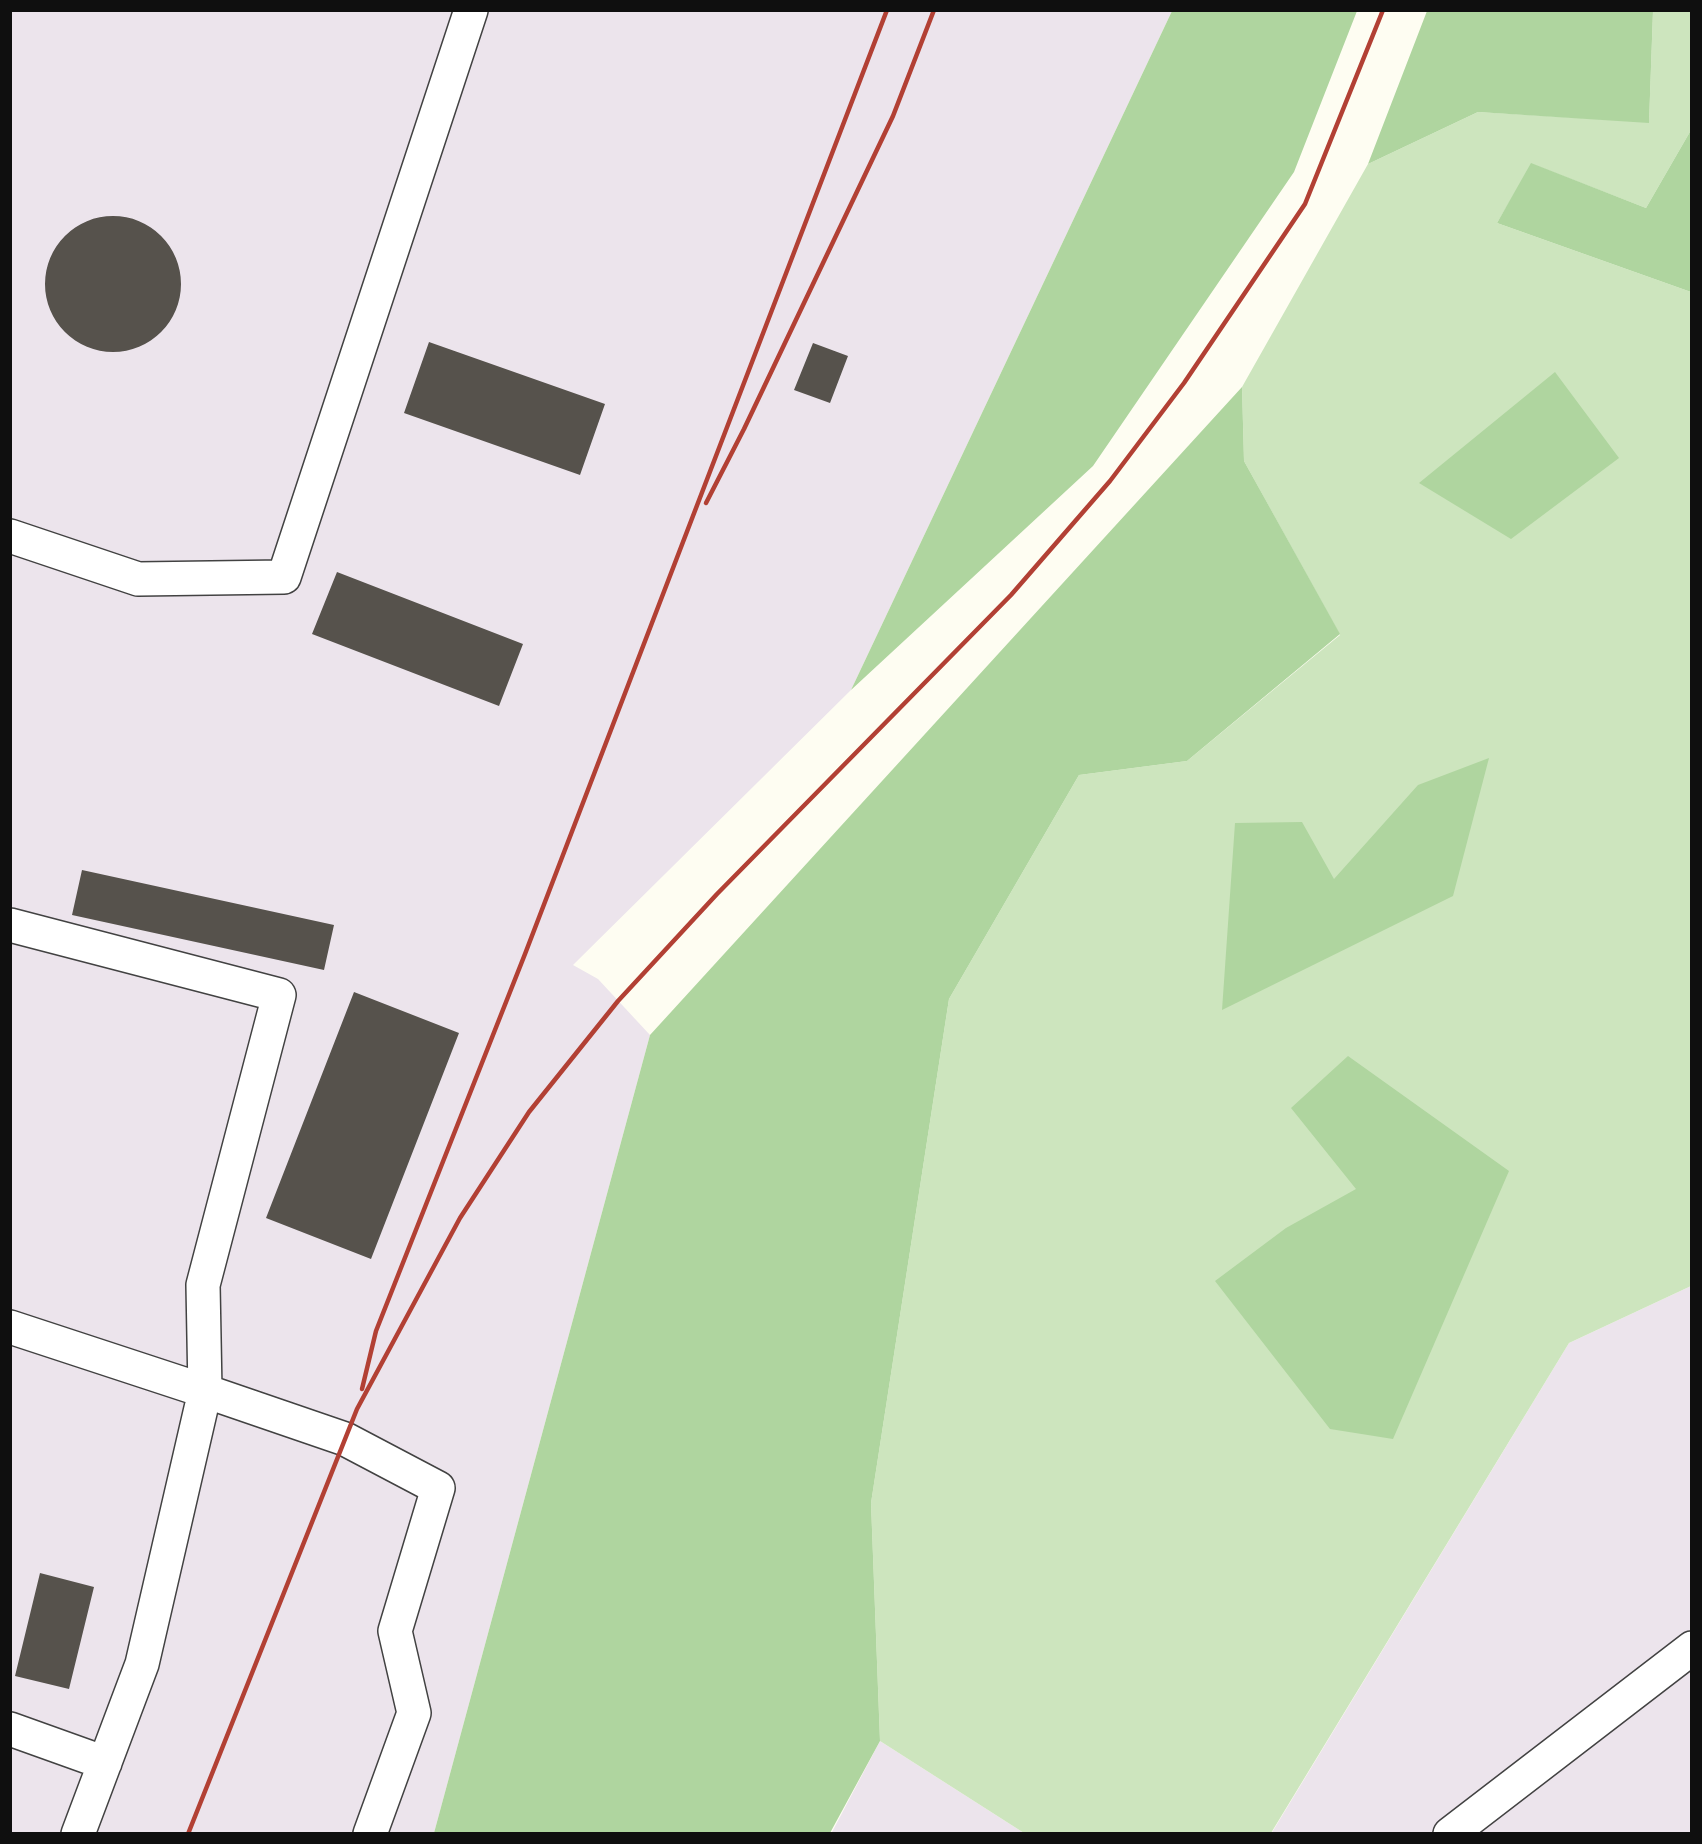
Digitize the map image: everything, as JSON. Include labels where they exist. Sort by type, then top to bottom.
[{"type":"lane","points":[[10,536],[138,579],[284,577],[471,10]]},
{"type":"lane","points":[[10,925],[279,995],[202,1285],[205,1391],[142,1664],[78,1833]]},
{"type":"lane","points":[[10,1328],[345,1439],[438,1488],[395,1631],[414,1713],[370,1833]]},
{"type":"lane","points":[[1450,1833],[1692,1648]]},
{"type":"lane","points":[[10,1730],[105,1763]]},
{"type":"shaded area","points":[[11,11],[1172,11],[851,690],[573,965],[598,979],[650,1035],[434,1833],[11,1834]]},
{"type":"shaded area","points":[[1691,1286],[1691,1833],[1271,1834],[1569,1343]]},
{"type":"shaded area","points":[[880,1741],[1024,1833],[831,1834]]},
{"type":"green space","points":[[1172,11],[1357,11],[1294,172],[1093,466],[851,690]]},
{"type":"green space","points":[[1427,11],[1653,11],[1649,123],[1478,112],[1368,164]]},
{"type":"green space","points":[[1653,11],[1691,11],[1691,130],[1646,208],[1532,164],[1497,223],[1691,292],[1691,1286],[1569,1343],[1271,1833],[1024,1833],[880,1741],[871,1503],[949,999],[1079,775],[1187,761],[1340,635],[1244,461],[1242,387],[1368,164],[1478,112],[1649,122]]},
{"type":"green space","points":[[1691,130],[1691,292],[1497,223],[1531,163],[1646,208]]},
{"type":"green space","points":[[1555,372],[1619,458],[1511,539],[1419,483]]},
{"type":"green space","points":[[1242,387],[1244,461],[1340,634],[1187,761],[1079,775],[949,999],[871,1503],[880,1741],[830,1833],[434,1833],[650,1035]]},
{"type":"green space","points":[[1489,758],[1453,896],[1222,1010],[1235,823],[1302,822],[1334,879],[1418,785]]},
{"type":"green space","points":[[1348,1056],[1509,1171],[1393,1439],[1330,1429],[1215,1281],[1286,1228],[1356,1189],[1291,1108]]},
{"type":"building","points":[[113,216],[139,222],[161,236],[175,258],[181,284],[175,310],[161,332],[139,346],[113,352],[87,346],[65,332],[51,310],[45,284],[51,258],[65,236],[87,222]]},
{"type":"building","points":[[429,342],[605,404],[580,475],[404,413]]},
{"type":"building","points":[[813,343],[848,356],[830,403],[794,390]]},
{"type":"building","points":[[337,572],[523,644],[499,706],[312,634]]},
{"type":"building","points":[[82,870],[334,925],[324,970],[72,915]]},
{"type":"building","points":[[354,992],[459,1033],[371,1259],[266,1218]]},
{"type":"building","points":[[40,1573],[94,1587],[69,1689],[15,1676]]},
{"type":"railway","points":[[362,1389],[376,1331],[525,954],[887,10]]},
{"type":"railway","points":[[706,503],[744,429],[893,116],[934,10]]},
{"type":"railway","points":[[188,1834],[357,1409],[460,1218],[529,1112],[618,1001],[717,894],[1011,595],[1110,481],[1184,383],[1305,204],[1383,10]]}]
